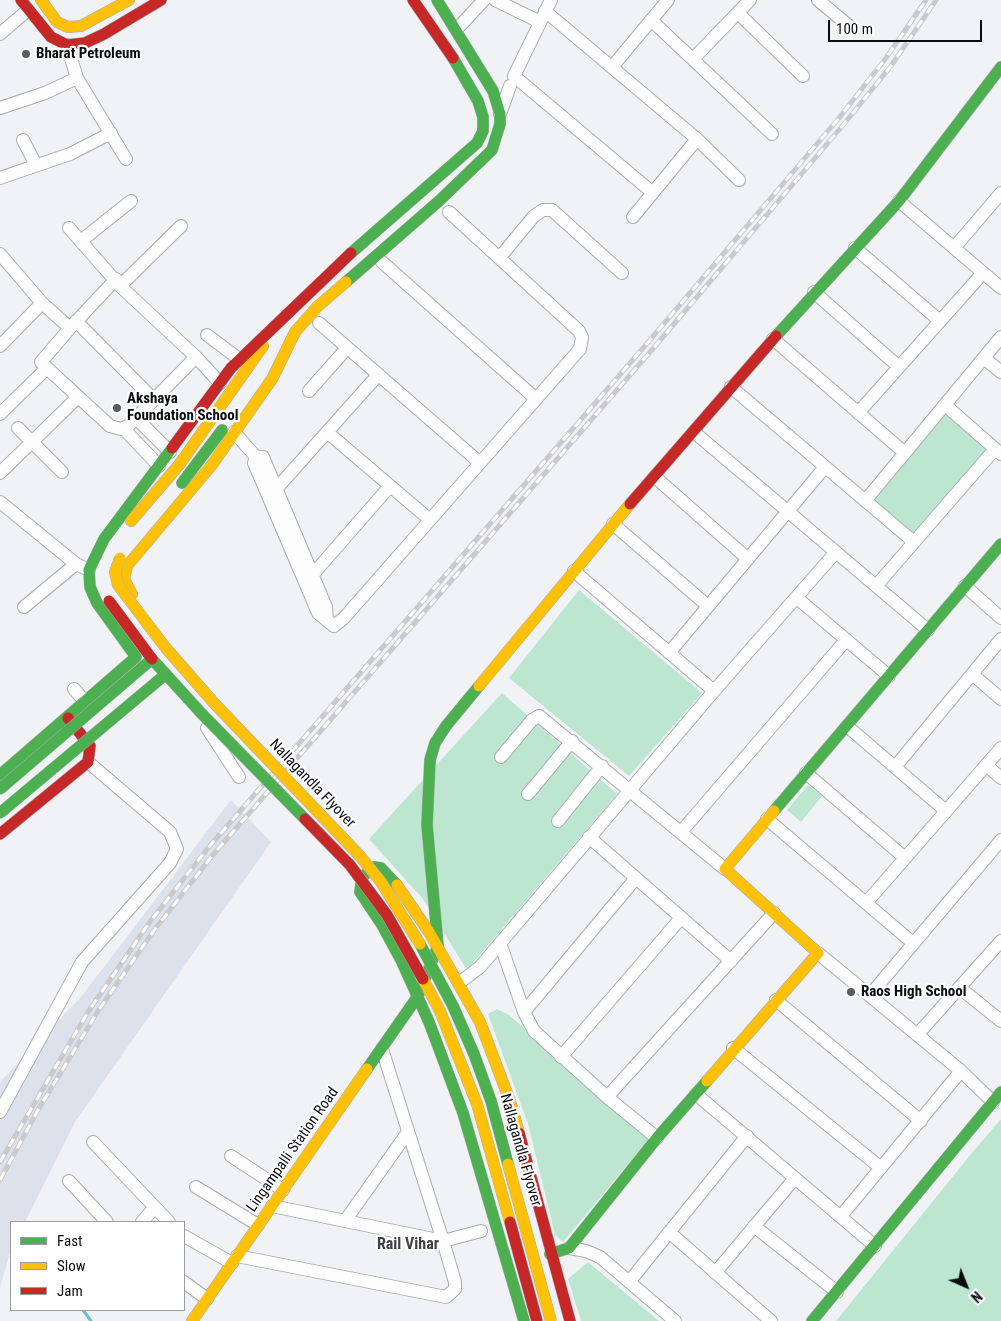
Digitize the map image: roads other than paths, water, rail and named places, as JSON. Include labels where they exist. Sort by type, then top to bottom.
[{"type":"street","points":[[41,0],[57,22],[68,27],[81,26],[129,0]]},
{"type":"street","points":[[0,34],[25,5],[51,37],[67,45],[85,43],[104,34],[161,0]]},
{"type":"street","points":[[0,775],[136,658],[93,595],[88,580],[89,570],[104,539],[220,383],[239,359],[284,318],[300,299],[469,152],[483,131],[483,117],[478,101],[459,67],[414,0]]},
{"type":"street","points":[[437,0],[457,29],[493,91],[500,114]]},
{"type":"street","points":[[457,29],[484,0]]},
{"type":"street","points":[[495,0],[545,11],[697,139],[740,180]]},
{"type":"street","points":[[612,67],[668,0]]},
{"type":"street","points":[[693,59],[750,0]]},
{"type":"street","points":[[826,3],[848,24]]},
{"type":"street","points":[[545,11],[514,76],[653,194]]},
{"type":"street","points":[[738,13],[803,76]]},
{"type":"street","points":[[651,20],[772,134]]},
{"type":"street","points":[[67,45],[77,78],[126,159]]},
{"type":"street","points":[[438,946],[427,826],[430,760],[434,742],[613,524],[814,292],[899,201],[1001,67]]},
{"type":"street","points":[[0,108],[45,93],[77,78]]},
{"type":"street","points":[[239,776],[198,716],[173,647],[142,608],[124,579],[127,566],[211,466],[272,379],[295,332],[318,306],[492,150],[498,133],[500,114],[510,86]]},
{"type":"street","points":[[0,178],[70,154],[111,132]]},
{"type":"street","points":[[633,217],[697,139]]},
{"type":"street","points":[[24,140],[36,165]]},
{"type":"street","points":[[82,240],[131,200]]},
{"type":"street","points":[[899,201],[1001,288]]},
{"type":"street","points":[[954,248],[999,201]]},
{"type":"street","points":[[404,207],[416,220]]},
{"type":"street","points":[[500,257],[534,216],[543,210],[552,210],[622,273]]},
{"type":"street","points":[[234,432],[256,457],[262,457],[272,491],[309,579],[318,613],[334,626],[338,624],[580,348],[582,337],[578,331],[500,257],[449,212]]},
{"type":"street","points":[[181,226],[73,325],[41,362],[78,398],[116,429],[123,428],[136,418],[196,357]]},
{"type":"street","points":[[70,228],[118,282],[196,357],[220,383]]},
{"type":"street","points":[[855,248],[940,321]]},
{"type":"street","points":[[0,254],[42,302],[73,325],[154,400]]},
{"type":"street","points":[[382,262],[535,398]]},
{"type":"street","points":[[858,413],[983,273]]},
{"type":"street","points":[[814,292],[899,367]]},
{"type":"street","points":[[0,346],[42,302]]},
{"type":"street","name":"Nallagandla Flyover","points":[[284,318],[179,464],[108,548],[102,560],[99,582],[103,592],[152,659],[350,865],[387,915],[404,943],[440,1011],[477,1104],[537,1321]]},
{"type":"street","points":[[319,323],[479,462]]},
{"type":"street","name":"Nallagandla Flyover","points":[[295,332],[117,565],[115,572],[118,585],[165,647],[214,703],[360,856],[394,901],[416,936],[449,997],[474,1054],[491,1101],[552,1321]]},
{"type":"street","points":[[207,335],[239,359]]},
{"type":"street","points":[[185,347],[194,337]]},
{"type":"street","points":[[865,501],[1001,337]]},
{"type":"street","points":[[773,340],[906,453]]},
{"type":"street","points":[[309,391],[348,348]]},
{"type":"street","points":[[984,358],[1001,372]]},
{"type":"street","points":[[1,412],[46,368]]},
{"type":"street","points":[[272,491],[378,375]]},
{"type":"street","points":[[731,387],[914,542]]},
{"type":"street","points":[[1,470],[78,398]]},
{"type":"street","points":[[876,586],[914,542],[998,452],[945,405]]},
{"type":"street","points":[[136,418],[170,452]]},
{"type":"street","points":[[18,428],[62,472]]},
{"type":"street","points":[[123,428],[159,466]]},
{"type":"street","points":[[327,432],[429,519]]},
{"type":"street","points":[[694,432],[928,630]]},
{"type":"street","points":[[669,653],[825,467]]},
{"type":"street","points":[[655,477],[748,559]]},
{"type":"street","points":[[309,579],[390,486]]},
{"type":"street","points":[[0,502],[76,564],[89,570]]},
{"type":"street","points":[[613,524],[708,606]]},
{"type":"street","points":[[725,869],[1001,544]]},
{"type":"street","points":[[418,996],[459,982],[480,967],[714,691],[836,552]]},
{"type":"street","points":[[24,607],[76,564]]},
{"type":"street","points":[[574,571],[714,691]]},
{"type":"street","points":[[965,586],[1001,618]]},
{"type":"street","points":[[797,598],[888,676]]},
{"type":"street","points":[[120,635],[142,608]]},
{"type":"street","points":[[134,653],[155,624]]},
{"type":"street","points":[[681,832],[846,640]]},
{"type":"street","points":[[895,767],[1001,640]]},
{"type":"street","points":[[0,789],[152,659]]},
{"type":"street","points":[[88,701],[87,692],[124,661]]},
{"type":"street","points":[[0,813],[166,674]]},
{"type":"street","points":[[972,674],[1001,699]]},
{"type":"street","points":[[74,688],[88,701]]},
{"type":"street","points":[[501,757],[532,720],[539,716],[572,740],[725,869],[818,953],[961,1071],[997,1097],[812,1321]]},
{"type":"street","points":[[0,834],[86,763],[90,746],[68,718]]},
{"type":"street","points":[[847,726],[946,811]]},
{"type":"street","points":[[0,1112],[82,962],[170,862],[177,849],[170,832],[86,763],[76,761],[50,733]]},
{"type":"street","points":[[528,794],[572,740]]},
{"type":"street","points":[[866,903],[1001,748]]},
{"type":"street","points":[[986,765],[1001,778]]},
{"type":"street","points":[[558,820],[602,766]]},
{"type":"street","points":[[806,773],[905,858]]},
{"type":"street","points":[[767,819],[913,943]]},
{"type":"street","points":[[589,837],[731,961]]},
{"type":"street","points":[[870,995],[913,943],[998,848]]},
{"type":"street","points":[[524,1321],[463,1113],[418,996],[382,925],[358,887],[362,877],[374,867],[381,868],[391,877],[438,946],[480,1022],[510,1101],[550,1254],[570,1321]]},
{"type":"street","points":[[524,1012],[636,878]]},
{"type":"street","points":[[607,1097],[774,913]]},
{"type":"street","points":[[561,1057],[681,918]]},
{"type":"street","points":[[917,1035],[1001,941]]},
{"type":"street","points":[[500,942],[524,1012],[534,1031],[561,1057],[657,1138]]},
{"type":"street","name":"Lingampalli Station Road","points":[[192,1321],[418,996],[438,946]]},
{"type":"street","points":[[569,1248],[657,1138],[733,1048],[818,953]]},
{"type":"street","points":[[960,988],[1001,1021]]},
{"type":"street","points":[[776,1000],[921,1121]]},
{"type":"street","points":[[733,1048],[881,1168]]},
{"type":"street","points":[[185,1236],[234,1259],[446,1297],[455,1289],[455,1282],[443,1240],[382,1049]]},
{"type":"street","points":[[841,1216],[961,1071]]},
{"type":"street","points":[[696,1094],[875,1246]]},
{"type":"street","points":[[463,1113],[510,1101]]},
{"type":"street","points":[[345,1221],[408,1132]]},
{"type":"street","points":[[629,1282],[747,1136]]},
{"type":"street","points":[[93,1142],[154,1208],[169,1221]]},
{"type":"street","points":[[231,1156],[283,1190]]},
{"type":"street","points":[[715,1273],[795,1178]]},
{"type":"street","points":[[69,1180],[106,1221]]},
{"type":"street","points":[[196,1187],[258,1225]]},
{"type":"street","points":[[272,1206],[443,1240],[481,1231]]},
{"type":"street","points":[[143,1221],[154,1208]]},
{"type":"street","points":[[754,1226],[837,1292]]},
{"type":"street","points":[[669,1232],[770,1321]]},
{"type":"street","points":[[550,1254],[569,1248],[586,1251],[600,1258],[675,1321]]},
{"type":"street","points":[[185,1283],[207,1298]]},
{"type":"waterway","points":[[84,1311],[91,1321]]},
{"type":"railway","points":[[0,1162],[88,1012],[149,923],[208,848],[644,347],[839,118],[886,58],[926,0]]},
{"type":"railway","points":[[0,1180],[38,1110],[98,1011],[155,929],[212,856],[651,351],[844,124],[891,66],[936,0]]},
{"type":"place","name":"Bharat Petroleum","points":[[26,54]]},
{"type":"place","name":"Akshaya Foundation School","points":[[117,408]]},
{"type":"place","name":"Raos High School","points":[[851,992]]},
{"type":"district","name":"Rail Vihar","points":[[408,1245]]}]
